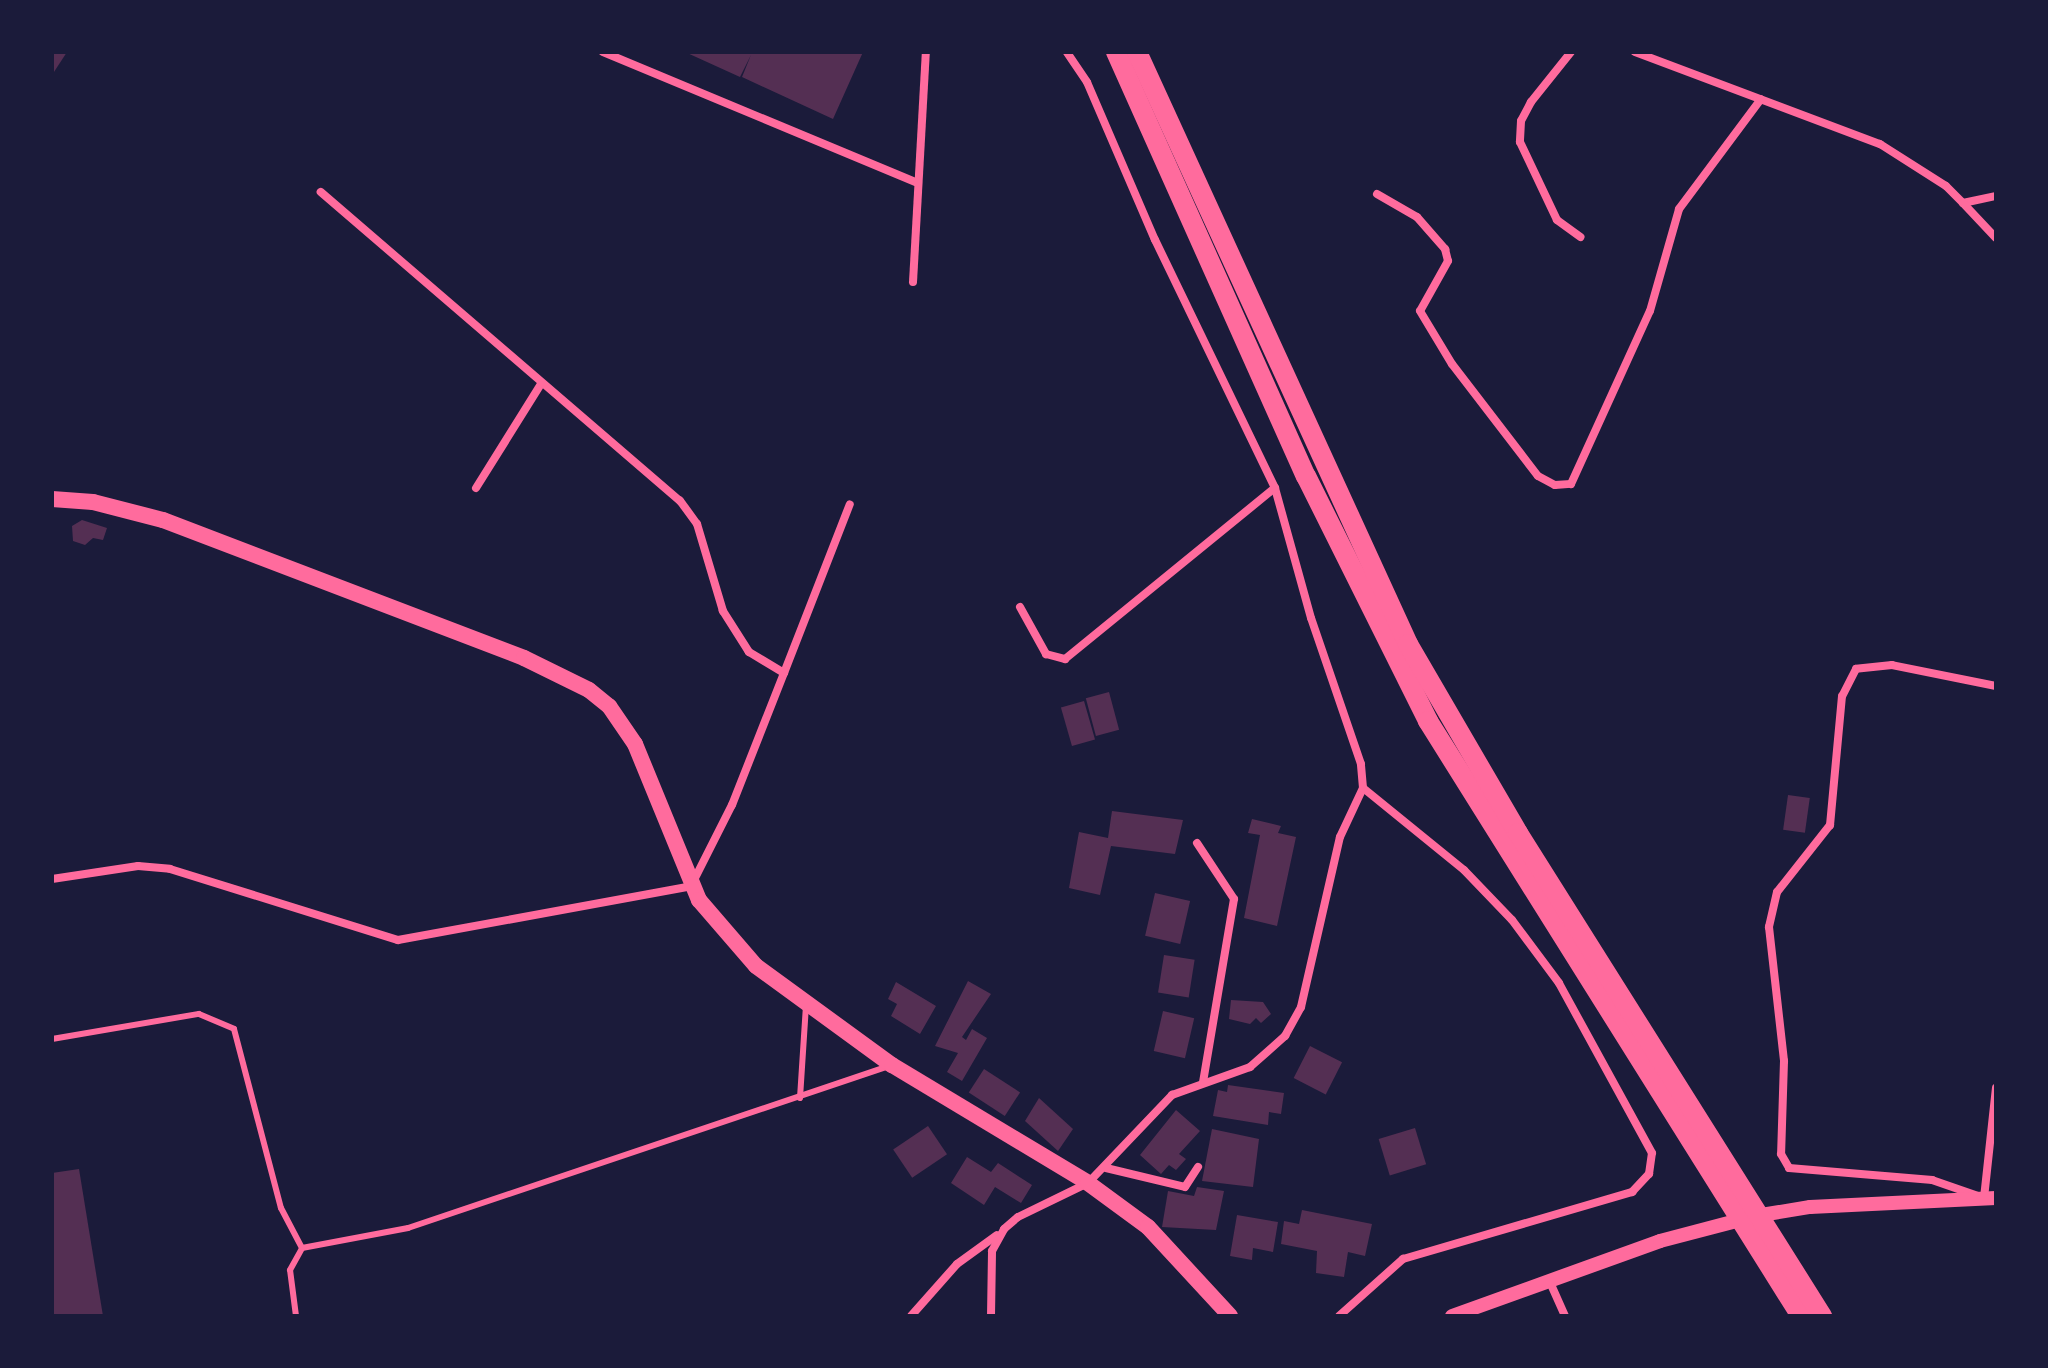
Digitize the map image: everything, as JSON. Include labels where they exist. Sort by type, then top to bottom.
[{"type":"highway","points":[[1116,52],[1306,476],[1428,721],[1801,1316]]},
{"type":"highway","points":[[1137,52],[1408,644],[1518,833],[1822,1316]]},
{"type":"main road","points":[[52,499],[93,502],[163,520],[524,658],[589,690],[618,716],[635,744],[691,886],[742,951],[806,1006],[892,1065],[1088,1183],[1168,1245],[1230,1316]]},
{"type":"street","points":[[603,52],[916,182]]},
{"type":"street","points":[[913,282],[916,182],[926,52]]},
{"type":"street","points":[[911,1316],[957,1264],[1018,1217],[1088,1183],[1106,1168],[1151,1111],[1172,1095],[1264,1058],[1295,1021],[1340,837],[1363,788],[1361,764],[1311,618],[1275,488],[1155,240],[1087,82],[1067,52]]},
{"type":"street","points":[[1571,52],[1531,102],[1521,121],[1520,142],[1557,220],[1580,237]]},
{"type":"street","points":[[1635,52],[1880,144],[1946,186],[1996,238]]},
{"type":"street","points":[[1377,194],[1417,217],[1445,249],[1448,261],[1420,311],[1452,364],[1538,476],[1555,485],[1571,484],[1650,311],[1679,209],[1761,99]]},
{"type":"street","points":[[321,192],[680,501],[697,524],[723,611],[749,652],[784,673]]},
{"type":"street","points":[[1963,203],[1996,196]]},
{"type":"street","points":[[476,488],[541,384]]},
{"type":"street","points":[[1020,607],[1046,654],[1065,659],[1275,488]]},
{"type":"street","points":[[52,879],[138,866],[170,869],[398,940],[691,886],[732,805],[850,504]]},
{"type":"street","points":[[1990,1198],[1932,1180],[1798,1169],[1783,1161],[1784,1061],[1769,927],[1777,892],[1830,825],[1842,696],[1856,669],[1892,665],[1996,686]]},
{"type":"street","points":[[1339,1316],[1358,1294],[1403,1259],[1632,1192],[1649,1174],[1652,1153],[1641,1124],[1559,983],[1512,920],[1464,870],[1363,788]]},
{"type":"street","points":[[1197,843],[1234,899],[1203,1082]]},
{"type":"street","points":[[1990,1198],[1996,1088]]},
{"type":"street","points":[[1106,1168],[1185,1187],[1198,1167]]},
{"type":"street","points":[[1452,1316],[1701,1229],[1810,1207],[1990,1198]]},
{"type":"street","points":[[991,1316],[992,1251],[1004,1229]]},
{"type":"street","points":[[1549,1280],[1565,1316]]},
{"type":"lane","points":[[800,1098],[806,1006]]},
{"type":"lane","points":[[52,1039],[199,1014],[234,1029],[281,1208],[302,1248]]},
{"type":"lane","points":[[302,1248],[408,1228],[892,1065]]},
{"type":"lane","points":[[296,1316],[290,1270],[302,1248]]},
{"type":"building","points":[[52,52],[67,52],[52,75]]},
{"type":"building","points":[[685,52],[863,52],[833,119],[742,77],[751,55],[740,77]]},
{"type":"building","points":[[82,520],[107,528],[103,540],[93,538],[85,545],[73,541],[72,526]]},
{"type":"building","points":[[1109,692],[1119,730],[1096,736],[1086,698]]},
{"type":"building","points":[[1084,701],[1095,739],[1072,746],[1061,708]]},
{"type":"building","points":[[1788,795],[1810,798],[1805,833],[1783,830]]},
{"type":"building","points":[[1112,811],[1183,820],[1175,854],[1111,846],[1100,895],[1069,888],[1079,832],[1108,838]]},
{"type":"building","points":[[1252,819],[1281,826],[1278,833],[1296,837],[1277,926],[1244,918],[1260,835],[1248,833]]},
{"type":"building","points":[[1155,893],[1190,901],[1180,944],[1145,936]]},
{"type":"building","points":[[1164,955],[1195,960],[1189,997],[1158,993]]},
{"type":"building","points":[[968,981],[991,994],[962,1037],[966,1040],[972,1029],[987,1038],[962,1081],[947,1072],[958,1053],[935,1046]]},
{"type":"building","points":[[896,982],[936,1006],[920,1034],[891,1016],[897,1004],[888,999]]},
{"type":"building","points":[[1231,1000],[1263,1002],[1271,1014],[1261,1023],[1256,1018],[1250,1024],[1229,1019]]},
{"type":"building","points":[[1163,1011],[1194,1018],[1185,1058],[1154,1051]]},
{"type":"building","points":[[1310,1046],[1342,1062],[1326,1094],[1294,1078]]},
{"type":"building","points":[[984,1069],[1020,1092],[1005,1116],[969,1092]]},
{"type":"building","points":[[1228,1085],[1284,1093],[1281,1114],[1269,1112],[1268,1125],[1213,1116],[1218,1090],[1227,1092]]},
{"type":"building","points":[[1039,1098],[1073,1129],[1058,1151],[1025,1121]]},
{"type":"building","points":[[1176,1110],[1200,1131],[1179,1154],[1186,1159],[1176,1170],[1169,1165],[1161,1174],[1140,1155]]},
{"type":"building","points":[[928,1126],[947,1154],[912,1178],[893,1149]]},
{"type":"building","points":[[1415,1128],[1426,1164],[1390,1175],[1379,1139]]},
{"type":"building","points":[[1212,1129],[1259,1139],[1253,1187],[1202,1181]]},
{"type":"building","points":[[967,1157],[991,1172],[998,1163],[1032,1185],[1021,1203],[995,1187],[984,1205],[951,1183]]},
{"type":"building","points":[[79,1169],[103,1316],[52,1316],[52,1173]]},
{"type":"building","points":[[1197,1187],[1224,1191],[1216,1230],[1162,1227],[1168,1191],[1194,1196]]},
{"type":"building","points":[[1302,1210],[1372,1224],[1365,1256],[1348,1252],[1344,1277],[1316,1273],[1317,1251],[1281,1244],[1284,1221],[1299,1224]]},
{"type":"building","points":[[1237,1215],[1278,1222],[1273,1252],[1253,1248],[1252,1260],[1230,1256]]}]
